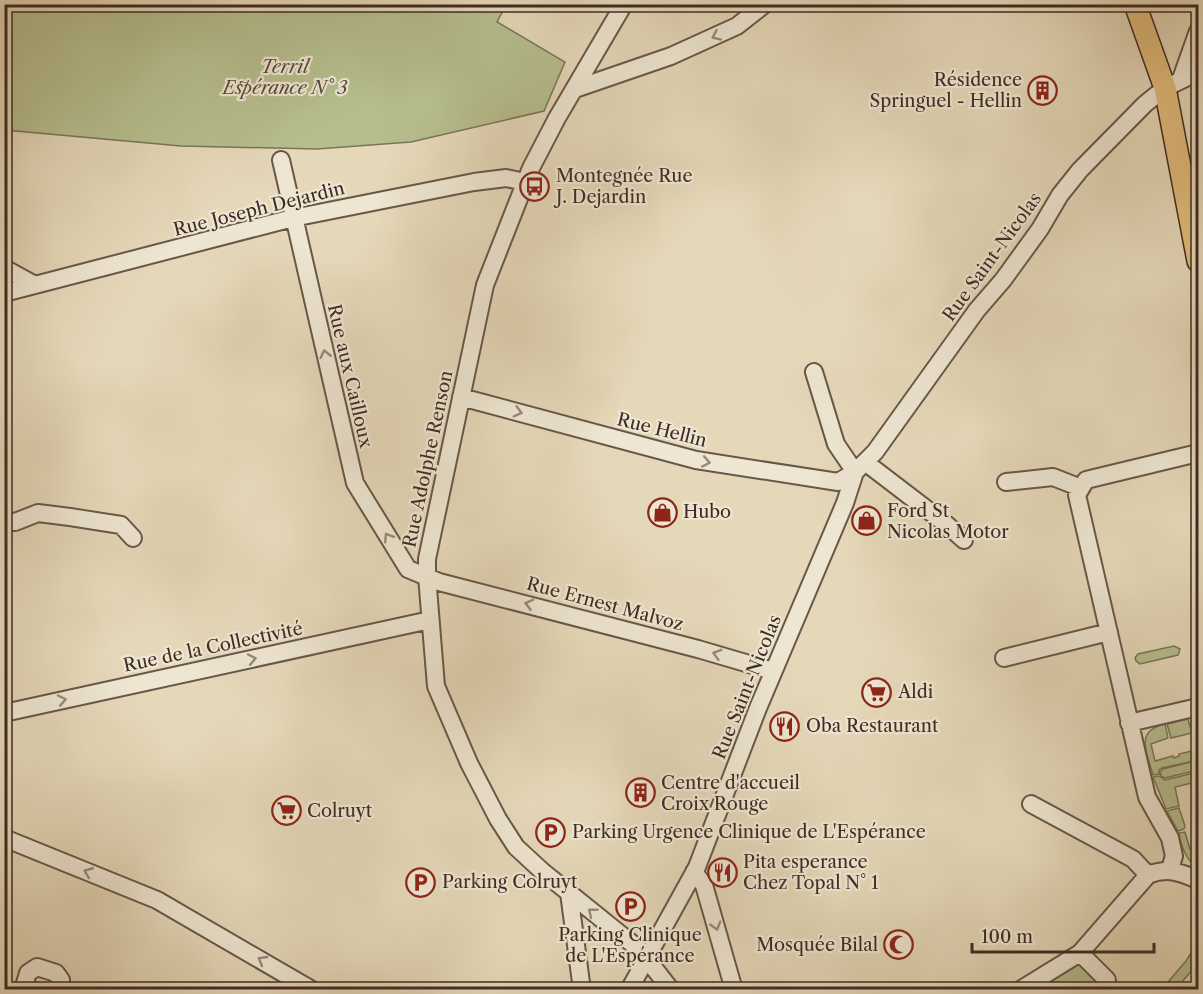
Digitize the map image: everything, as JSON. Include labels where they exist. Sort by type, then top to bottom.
[{"type":"main road","points":[[1135,4],[1173,84],[1198,261]]},
{"type":"street","name":"Rue Adolphe Renson","points":[[624,4],[557,118],[525,182],[485,285],[427,559],[427,576],[436,686],[498,819],[516,847],[640,950],[671,990]]},
{"type":"street","points":[[574,89],[671,56],[737,26],[765,4]]},
{"type":"street","points":[[1173,84],[1198,31]]},
{"type":"street","points":[[1173,84],[1198,72]]},
{"type":"street","name":"Rue Saint-Nicolas","points":[[629,990],[694,872],[773,671],[860,467],[875,453],[977,310],[1003,280],[1078,172],[1146,104],[1173,84]]},
{"type":"street","name":"Rue aux Cailloux","points":[[281,160],[355,483],[408,569],[427,576]]},
{"type":"street","name":"Rue Joseph Dejardin","points":[[4,293],[293,218],[474,182],[506,178],[525,182]]},
{"type":"street","points":[[4,268],[35,285]]},
{"type":"street","points":[[814,372],[836,444],[860,467],[946,524],[964,540]]},
{"type":"street","name":"Rue Hellin","points":[[461,397],[685,457],[728,466],[838,482],[860,467]]},
{"type":"street","points":[[1170,869],[1174,856],[1170,838],[1147,797],[1077,495],[1086,480],[1198,453]]},
{"type":"street","points":[[1006,483],[1053,477],[1081,488]]},
{"type":"street","points":[[4,521],[15,522],[38,513],[70,517],[121,525],[134,538]]},
{"type":"street","name":"Rue Ernest Malvoz","points":[[427,576],[439,582],[687,646],[773,671]]},
{"type":"street","name":"Rue de la Collectivité","points":[[4,712],[430,620]]},
{"type":"street","points":[[1004,658],[1108,632]]},
{"type":"street","points":[[1129,723],[1198,707]]},
{"type":"street","points":[[1031,804],[1133,859],[1148,875]]},
{"type":"street","points":[[4,838],[157,900],[311,989]]},
{"type":"street","points":[[1020,990],[1080,952],[1148,875],[1170,869],[1198,880]]},
{"type":"street","points":[[694,872],[704,885],[734,990]]},
{"type":"street","points":[[569,893],[582,990]]},
{"type":"street","points":[[1080,952],[1107,981]]},
{"type":"street","points":[[23,990],[28,973],[37,967],[56,973],[61,980],[58,990]]},
{"type":"green space","name":"Terril Espérance N° 3","points":[[4,5],[506,5],[497,22],[565,62],[544,111],[411,142],[317,149],[181,146],[5,130]]},
{"type":"green space","points":[[1174,646],[1180,649],[1178,655],[1140,664],[1136,661],[1138,654]]},
{"type":"green space","points":[[1188,719],[1192,733],[1171,738],[1167,724]]},
{"type":"green space","points":[[1165,724],[1168,738],[1151,744],[1155,761],[1173,756],[1174,758],[1179,754],[1192,751],[1192,753],[1198,752],[1198,760],[1162,768],[1159,774],[1153,775],[1146,751],[1146,737],[1155,727]]},
{"type":"green space","points":[[1198,762],[1198,770],[1165,778],[1161,776],[1160,772],[1163,769]]},
{"type":"green space","points":[[1198,772],[1198,801],[1192,783],[1175,787],[1179,806],[1166,809],[1153,777],[1159,776],[1165,780]]},
{"type":"green space","points":[[1179,808],[1185,826],[1184,829],[1178,831],[1167,811]]},
{"type":"green space","points":[[1185,832],[1190,849],[1198,847],[1198,868],[1187,857],[1183,848],[1179,833]]},
{"type":"green space","points":[[1198,942],[1198,963],[1176,989],[1162,989],[1186,961]]},
{"type":"green space","points":[[1079,962],[1110,989],[1030,990]]},
{"type":"place","name":"Résidence Springuel - Hellin","points":[[1043,90]]},
{"type":"place","name":"Montegnée Rue J. Dejardin","points":[[535,186]]},
{"type":"place","name":"Hubo","points":[[662,512]]},
{"type":"place","name":"Ford St Nicolas Motor","points":[[866,521]]},
{"type":"place","name":"Aldi","points":[[877,692]]},
{"type":"place","name":"Oba Restaurant","points":[[785,726]]},
{"type":"place","name":"Centre d'accueil Croix Rouge","points":[[640,793]]},
{"type":"place","name":"Colruyt","points":[[286,811]]},
{"type":"place","name":"Parking Urgence Clinique de L'Espérance","points":[[551,832]]},
{"type":"place","name":"Pita esperance Chez Topal N° 1","points":[[722,872]]},
{"type":"place","name":"Parking Colruyt","points":[[421,882]]},
{"type":"place","name":"Parking Clinique de L'Espérance","points":[[630,906]]},
{"type":"place","name":"Mosquée Bilal","points":[[899,945]]}]
